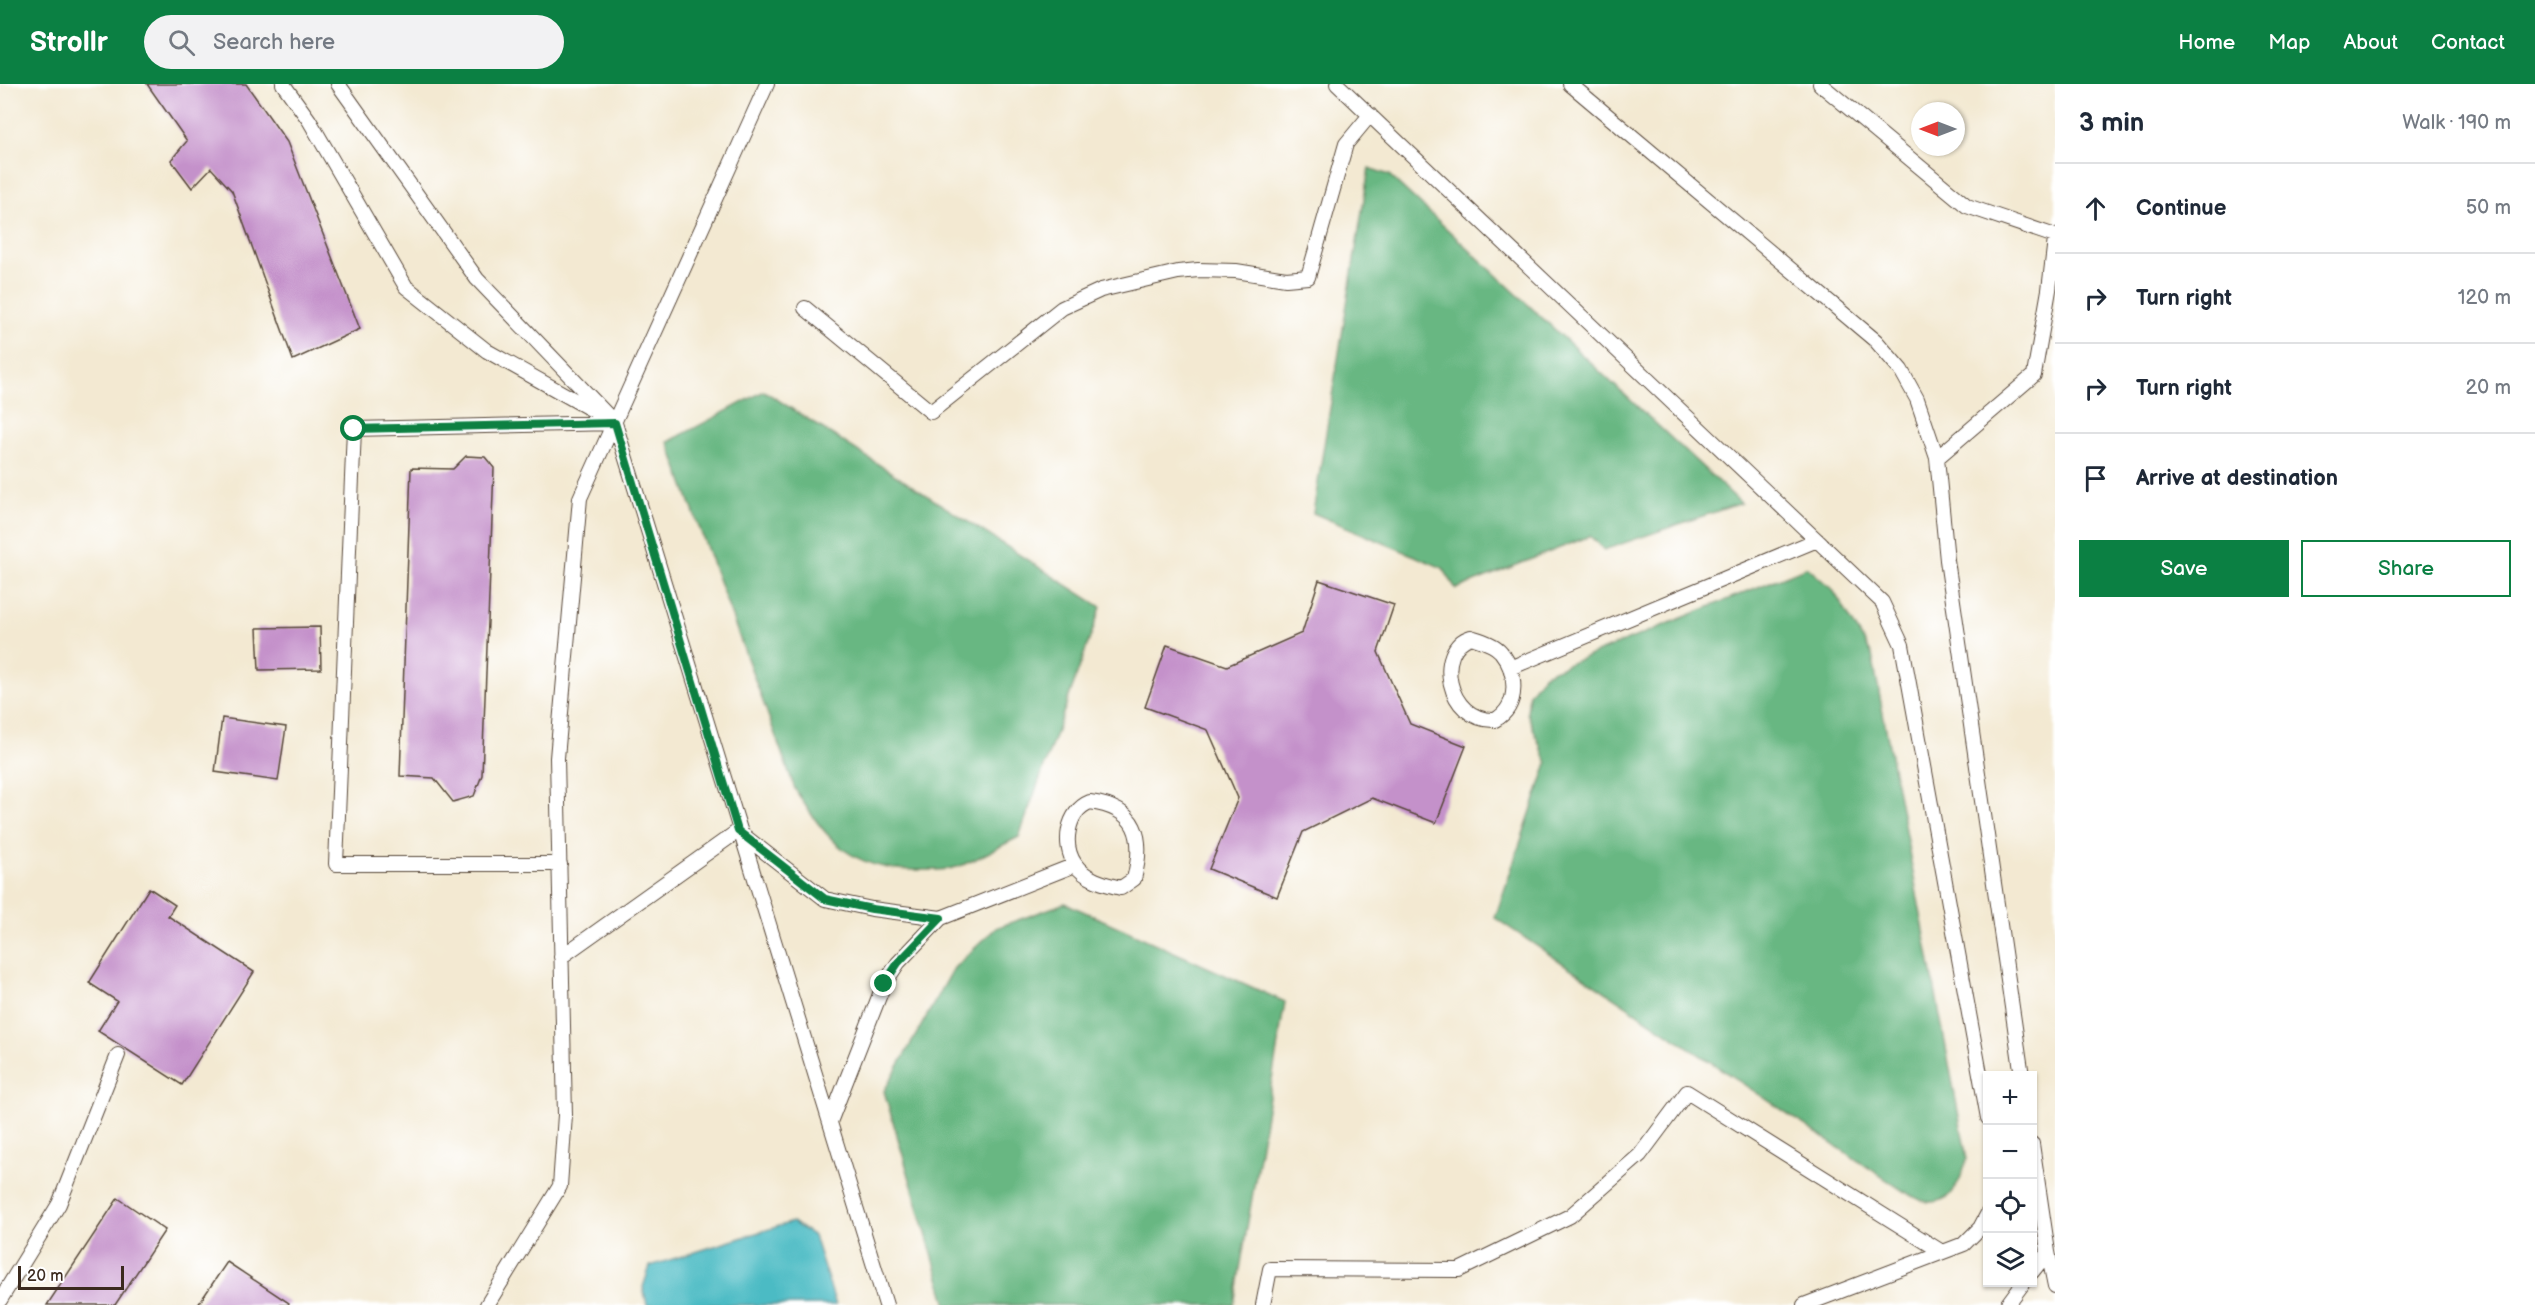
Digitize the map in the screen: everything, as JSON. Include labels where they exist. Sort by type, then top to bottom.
[{"type":"lane","points":[[283,84],[309,120],[406,287],[487,351],[615,423]]},
{"type":"lane","points":[[338,84],[477,279],[615,423],[738,831],[886,1305]]},
{"type":"lane","points":[[487,1305],[560,1186],[565,1115],[557,758],[580,498],[767,84]]},
{"type":"lane","points":[[1337,84],[1882,602],[1902,645],[1983,1090]]},
{"type":"lane","points":[[1570,84],[1876,341],[1901,370],[1917,399],[1937,458],[1947,560],[2021,1071]]},
{"type":"lane","points":[[1820,84],[1966,206],[2055,237],[2049,290],[2034,375],[1937,458]]},
{"type":"lane","points":[[805,308],[931,412],[1062,308],[1101,290],[1178,272],[1198,270],[1236,271],[1286,279],[1308,277],[1346,144],[1370,115]]},
{"type":"lane","points":[[560,864],[336,864],[354,429],[615,423]]},
{"type":"lane","points":[[1510,668],[1817,540]]},
{"type":"lane","points":[[1471,637],[1500,650],[1510,668],[1514,694],[1512,704],[1500,717],[1486,720],[1474,717],[1456,700],[1450,663],[1464,639],[1471,637]]},
{"type":"lane","points":[[1090,802],[1115,807],[1122,812],[1133,825],[1138,840],[1140,856],[1134,879],[1120,888],[1094,881],[1075,865],[1068,841],[1072,818],[1077,810],[1090,802]]},
{"type":"lane","points":[[738,831],[825,899],[872,909],[941,918]]},
{"type":"lane","points":[[561,957],[738,831]]},
{"type":"lane","points":[[830,1122],[884,984],[898,963],[941,918],[1075,865]]},
{"type":"lane","points":[[0,1300],[59,1203],[117,1055]]},
{"type":"lane","points":[[1263,1305],[1270,1269],[1459,1270],[1570,1216],[1640,1155],[1687,1092],[1942,1252]]},
{"type":"lane","points":[[2037,1178],[2055,1286]]},
{"type":"lane","points":[[1804,1305],[1964,1244],[1983,1222]]},
{"type":"lane","points":[[2037,1266],[2048,1252]]},
{"type":"lane","points":[[2007,1305],[2020,1287]]},
{"type":"green space","points":[[1369,168],[1389,175],[1741,503],[1604,550],[1590,536],[1456,589],[1443,568],[1313,513]]},
{"type":"green space","points":[[764,391],[1101,607],[1019,837],[960,866],[937,870],[892,869],[856,858],[829,837],[795,789],[668,442]]},
{"type":"green space","points":[[1807,567],[1833,590],[1872,655],[1967,1159],[1955,1188],[1944,1199],[1937,1202],[1922,1201],[1905,1192],[1495,918],[1547,763],[1527,713],[1529,694],[1544,674]]},
{"type":"green space","points":[[1065,903],[1285,1002],[1234,1305],[947,1305],[884,1091],[954,968],[996,928]]},
{"type":"water","points":[[792,1222],[814,1236],[836,1305],[647,1305],[643,1287],[650,1266]]},
{"type":"building","points":[[147,84],[246,84],[287,142],[360,329],[293,360],[232,191],[211,168],[192,188],[171,160],[187,141]]},
{"type":"building","points":[[466,456],[485,457],[494,468],[482,775],[474,796],[453,802],[434,778],[400,776],[411,468],[453,469]]},
{"type":"building","points":[[1319,580],[1394,605],[1378,652],[1410,724],[1466,746],[1436,823],[1372,798],[1303,832],[1277,897],[1209,869],[1238,798],[1208,730],[1145,707],[1167,645],[1227,666],[1302,633]]},
{"type":"building","points":[[320,627],[321,669],[259,670],[257,628]]},
{"type":"building","points":[[222,718],[286,727],[278,781],[215,772]]},
{"type":"building","points":[[149,888],[175,905],[168,916],[254,972],[182,1085],[98,1031],[117,1001],[89,983]]},
{"type":"building","points":[[118,1198],[165,1230],[115,1305],[47,1305]]},
{"type":"building","points":[[227,1262],[289,1303],[288,1305],[198,1305]]},
{"type":"route","points":[[354,429],[615,423],[738,831],[825,899],[872,909],[941,918],[898,963],[884,984]]}]
